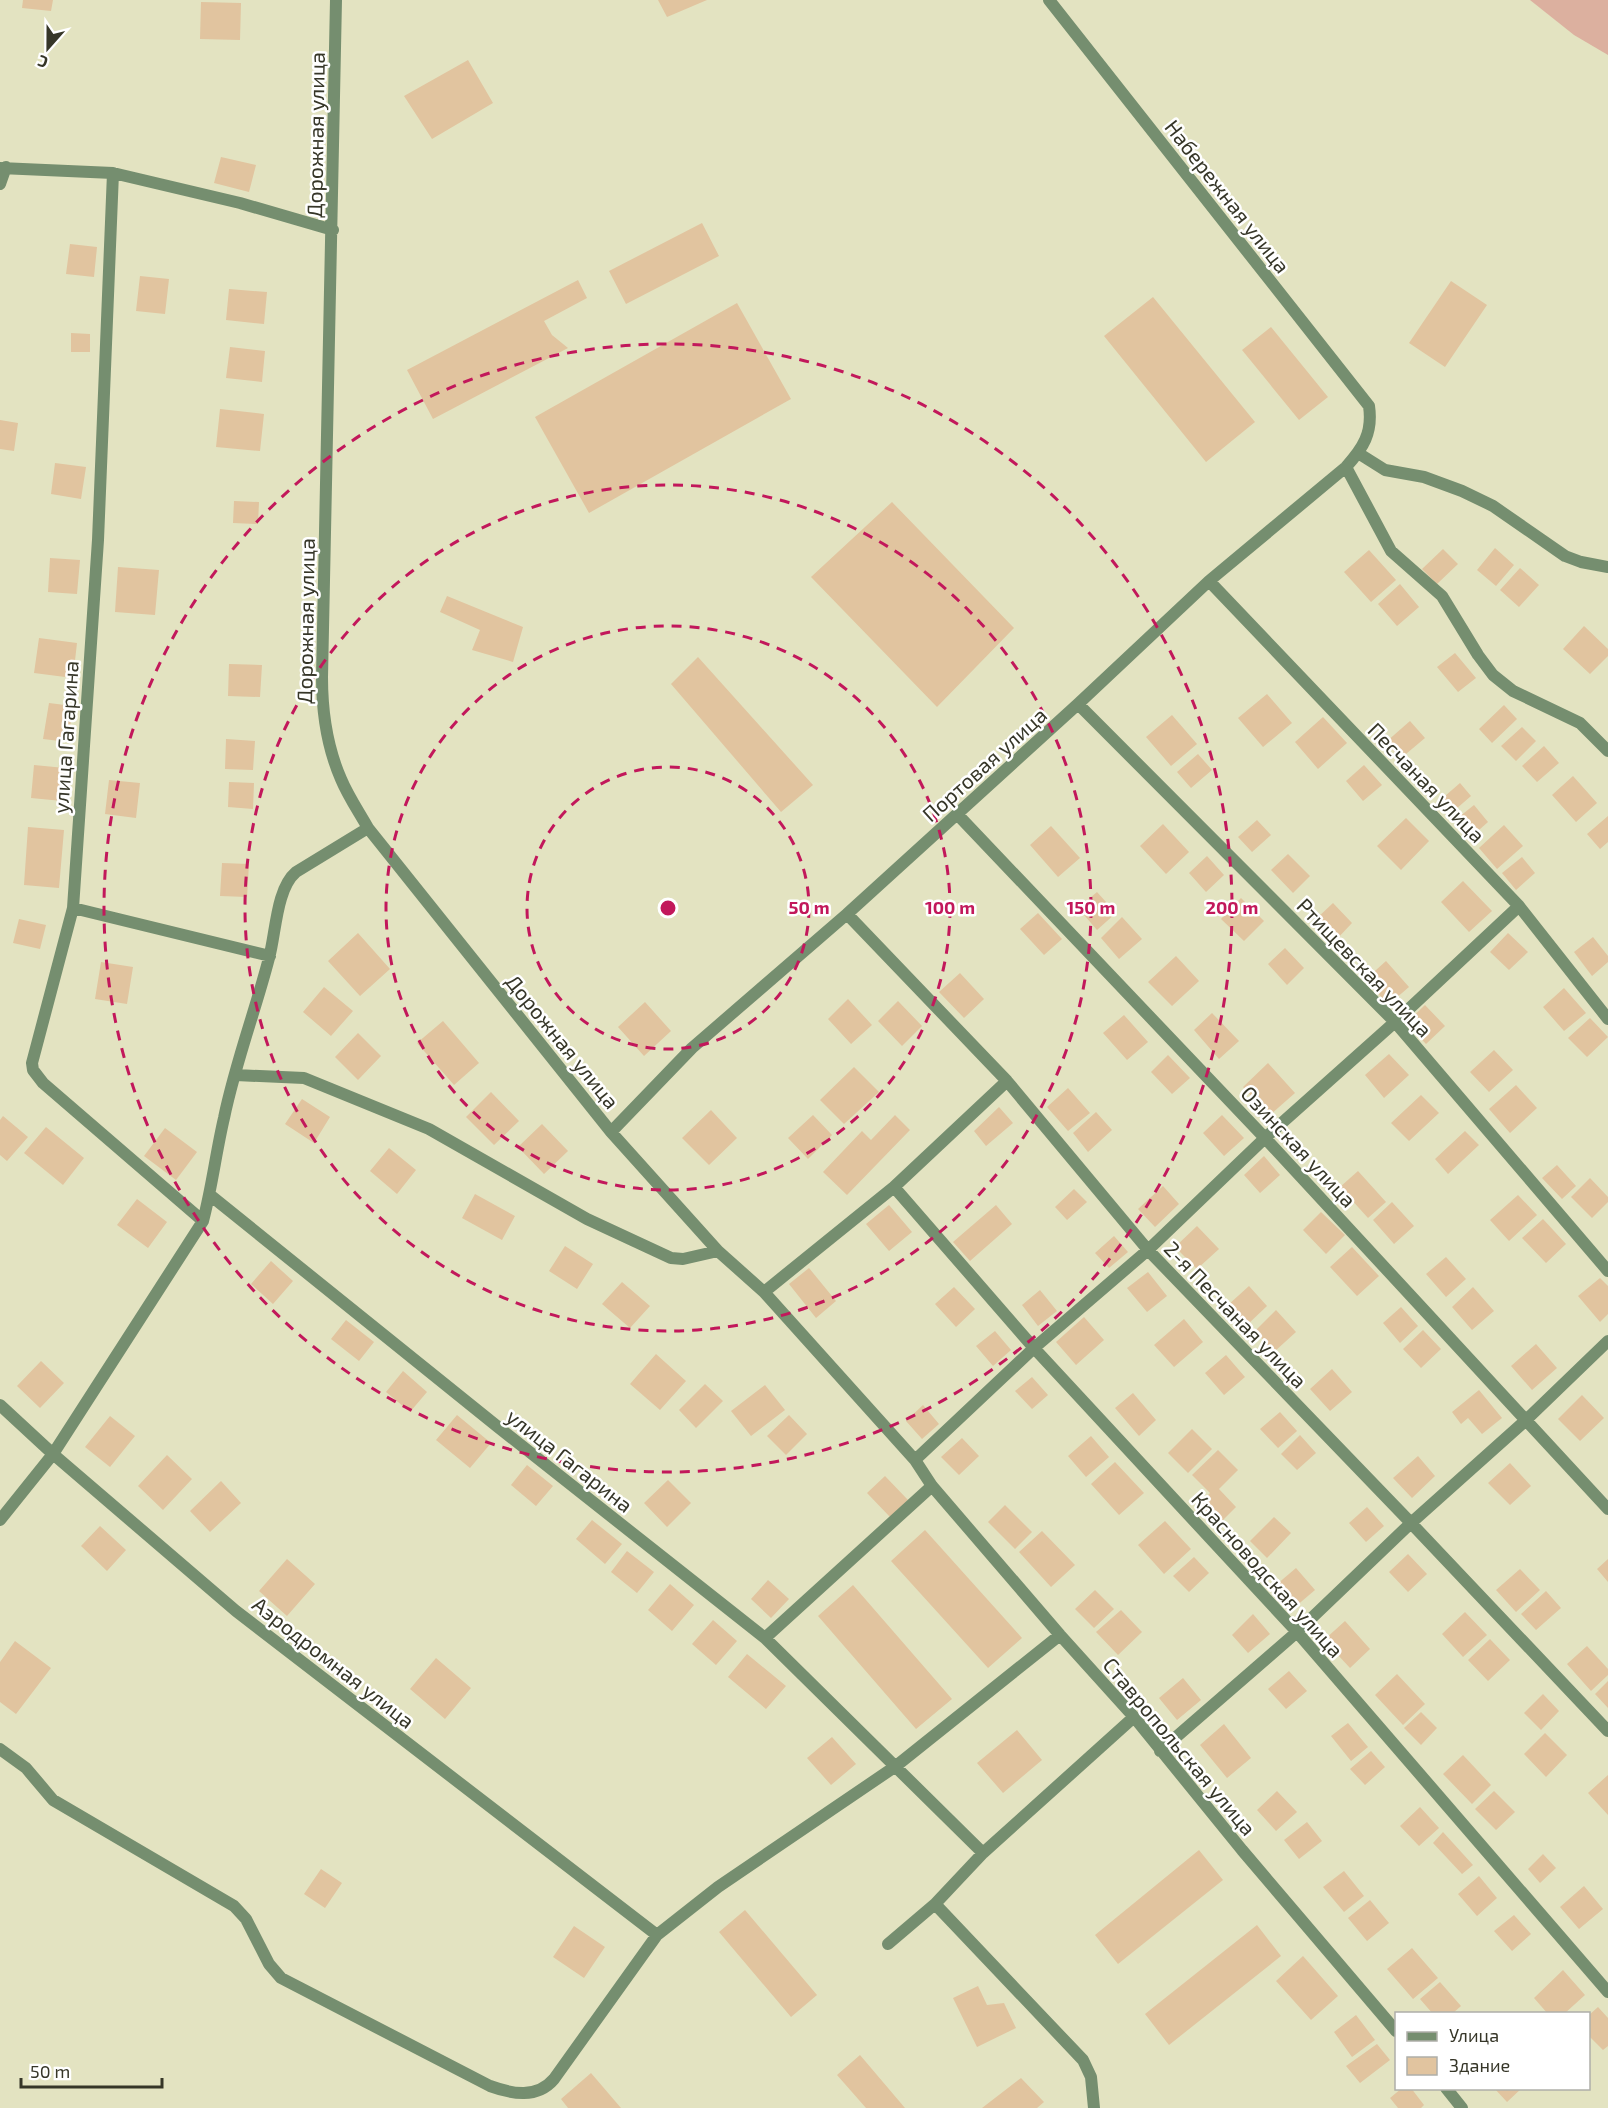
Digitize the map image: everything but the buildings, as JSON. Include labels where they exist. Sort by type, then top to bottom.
[{"type":"street","name":"Дорожная улица","points":[[336,0],[322,706],[328,738],[340,778],[368,828],[610,1132],[718,1251],[764,1292],[915,1460],[932,1486]]},
{"type":"street","name":"Набережная улица","points":[[1049,0],[1369,406],[1371,418]]},
{"type":"street","points":[[0,184],[3,167],[113,173],[240,203],[333,230]]},
{"type":"street","name":"улица Гагарина","points":[[113,173],[98,540],[73,908],[33,1057],[33,1070],[43,1083],[203,1221]]},
{"type":"street","name":"Портовая улица","points":[[610,1132],[692,1048],[847,914],[1078,704],[1209,581],[1346,467],[1358,453],[1369,433],[1371,418]]},
{"type":"street","points":[[1358,453],[1385,470],[1424,477],[1462,491],[1493,506],[1565,556],[1581,562],[1608,567]]},
{"type":"street","points":[[1346,467],[1391,551],[1442,596],[1493,675],[1513,692],[1580,723],[1608,751]]},
{"type":"street","name":"Песчаная улица","points":[[1209,581],[1519,906],[1608,1019]]},
{"type":"street","name":"Ртищевская улица","points":[[1078,704],[1395,1022],[1608,1271]]},
{"type":"street","name":"Озинская улица","points":[[957,814],[1265,1138],[1608,1509]]},
{"type":"street","points":[[0,1520],[53,1454],[203,1221],[224,1116],[270,956],[282,896],[292,876],[368,828]]},
{"type":"street","points":[[915,1460],[1034,1348],[1148,1250],[1265,1138],[1395,1022],[1519,906]]},
{"type":"street","points":[[73,908],[270,956]]},
{"type":"street","name":"2-я Песчаная улица","points":[[847,914],[1006,1081],[1148,1250],[1608,1731]]},
{"type":"street","points":[[236,1075],[304,1078],[429,1129],[587,1219],[671,1258],[683,1259],[718,1251]]},
{"type":"street","points":[[764,1292],[894,1187],[1006,1081]]},
{"type":"street","name":"Красноводская улица","points":[[894,1187],[1034,1348],[1297,1632],[1608,1992]]},
{"type":"street","name":"улица Гагарина","points":[[210,1195],[765,1638],[983,1853]]},
{"type":"street","points":[[1160,1751],[1297,1632],[1608,1341]]},
{"type":"street","name":"Аэродромная улица","points":[[0,1405],[53,1454],[236,1611],[657,1935]]},
{"type":"street","points":[[765,1638],[932,1486]]},
{"type":"street","name":"Ставропольская улица","points":[[932,1486],[1134,1717],[1242,1850],[1395,2030]]},
{"type":"street","points":[[0,1749],[26,1768],[53,1800],[234,1906],[246,1919],[269,1964],[281,1978],[480,2081],[509,2093],[523,2093],[548,2086],[657,1935],[718,1887],[896,1766],[1060,1635]]},
{"type":"street","points":[[888,1944],[935,1904],[983,1853],[1134,1717]]},
{"type":"street","points":[[935,1904],[1083,2060],[1091,2077],[1094,2108]]},
{"type":"street","points":[[1448,2090],[1462,2108]]},
{"type":"shaded area","points":[[1530,0],[1608,0],[1608,55],[1574,35]]}]
